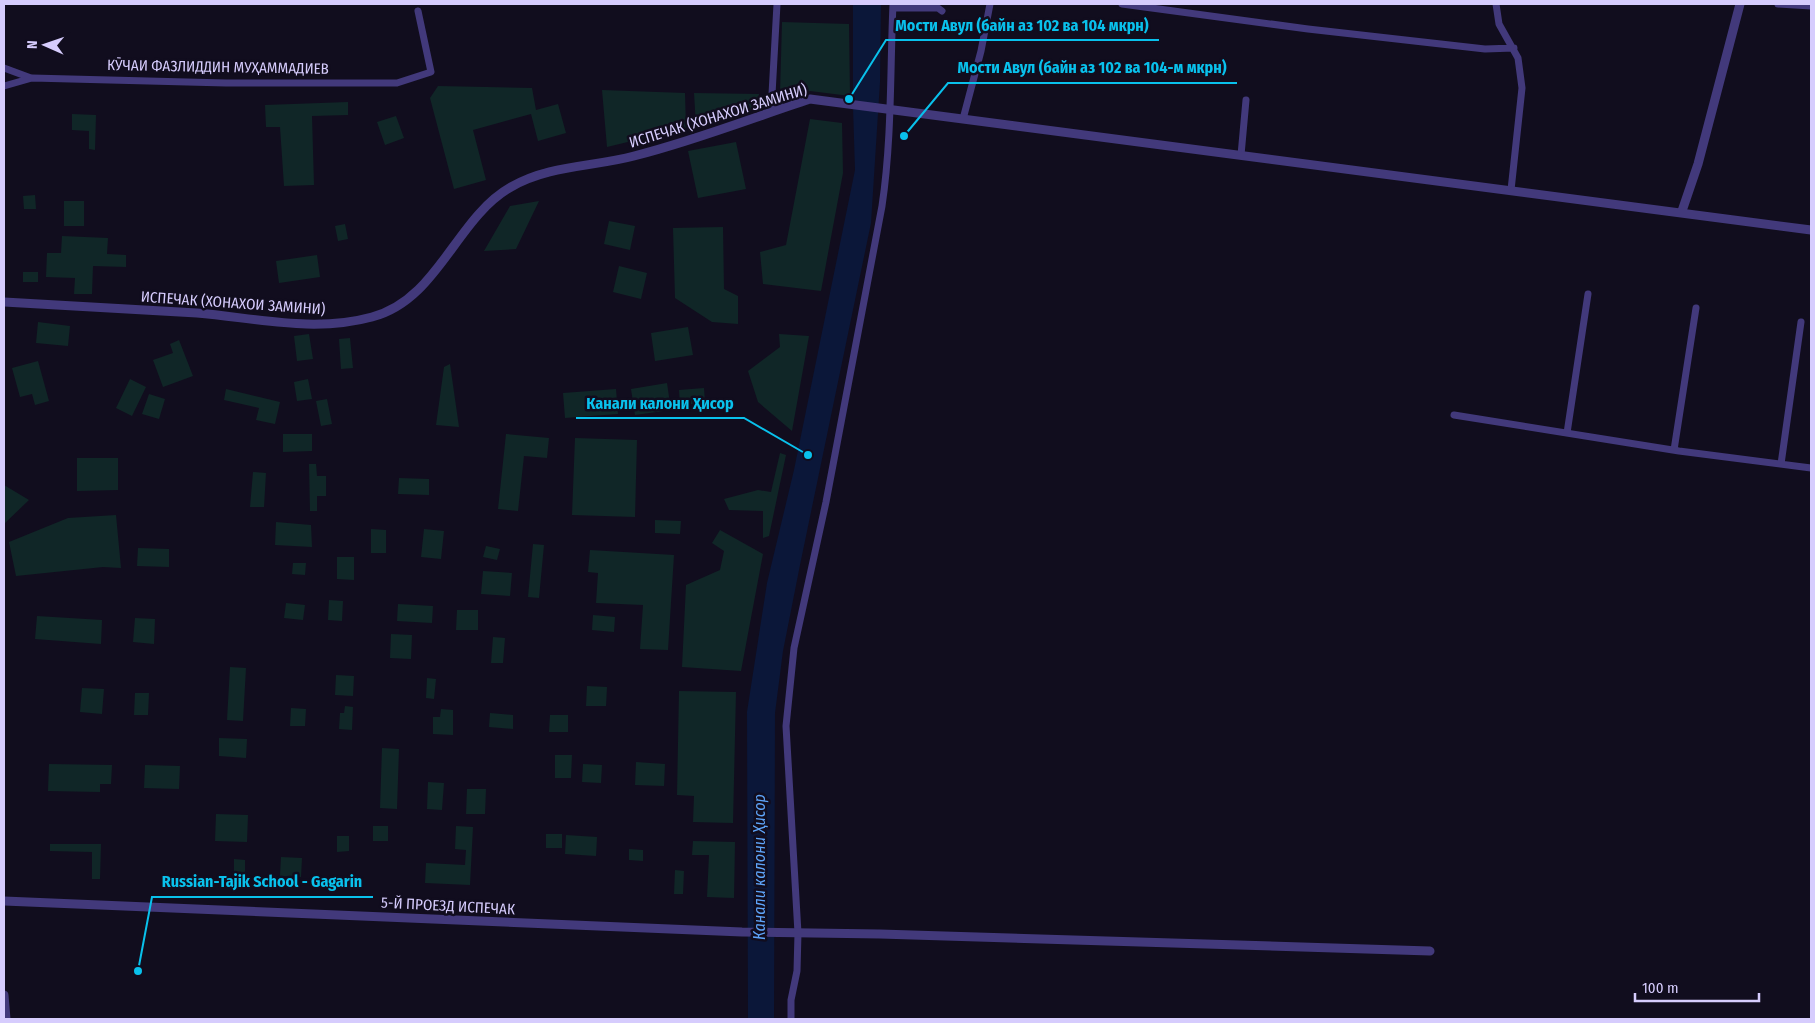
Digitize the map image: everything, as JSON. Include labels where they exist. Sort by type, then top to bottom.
[{"type":"street","points":[[771,112],[777,4]]},
{"type":"street","points":[[963,119],[981,51],[990,4]]},
{"type":"street","points":[[1122,4],[1485,49],[1514,48]]},
{"type":"street","points":[[1496,4],[1498,24],[1514,48],[1518,58],[1522,88],[1511,190]]},
{"type":"street","points":[[1682,211],[1698,164],[1740,4]]},
{"type":"street","points":[[1778,4],[1811,6]]},
{"type":"street","points":[[791,1019],[791,1000],[797,971],[798,933],[786,726],[794,648],[826,502],[887,175],[891,108],[893,6],[938,8],[942,11]]},
{"type":"street","name":"КӮЧАИ ФАЗЛИДДИН МУҲАММАДИЕВ","points":[[4,86],[32,78],[397,83],[431,72],[418,12]]},
{"type":"street","points":[[4,68],[32,78]]},
{"type":"street","name":"ИСПЕЧАК (ХОНАХОИ ЗАМИНИ)","points":[[4,302],[199,314],[319,326],[375,317],[405,301],[430,277],[486,206],[510,187],[542,173],[579,165],[614,161],[675,145],[810,99],[1682,211],[1811,230]]},
{"type":"street","points":[[1241,155],[1246,100]]},
{"type":"street","points":[[1567,433],[1588,294]]},
{"type":"street","points":[[1674,450],[1696,308]]},
{"type":"street","points":[[1781,464],[1801,322]]},
{"type":"street","points":[[1454,415],[1674,450],[1811,468]]},
{"type":"street","name":"5-Й ПРОЕЗД ИСПЕЧАК","points":[[4,901],[742,932],[1430,951]]},
{"type":"street","points":[[4,995],[6,1019]]},
{"type":"green space","points":[[782,22],[849,24],[850,96],[810,91],[789,99],[780,93]]},
{"type":"green space","points":[[438,86],[532,88],[536,110],[558,104],[566,133],[538,141],[531,114],[473,130],[486,180],[454,189],[430,98]]},
{"type":"green space","points":[[602,90],[685,93],[686,128],[607,147]]},
{"type":"green space","points":[[694,93],[759,94],[758,109],[696,126]]},
{"type":"green space","points":[[348,102],[348,115],[312,116],[314,185],[284,186],[280,127],[266,127],[265,105]]},
{"type":"green space","points":[[72,114],[96,115],[95,150],[89,149],[89,131],[72,130]]},
{"type":"green space","points":[[396,116],[404,138],[385,145],[377,122]]},
{"type":"green space","points":[[810,119],[842,123],[843,173],[821,291],[763,284],[760,252],[786,245]]},
{"type":"green space","points":[[736,142],[746,189],[698,198],[688,151]]},
{"type":"green space","points":[[35,195],[36,209],[24,209],[23,196]]},
{"type":"green space","points":[[64,201],[84,201],[84,226],[64,226]]},
{"type":"green space","points":[[539,201],[516,249],[484,251],[510,206]]},
{"type":"green space","points":[[609,221],[635,226],[630,250],[604,244]]},
{"type":"green space","points":[[345,224],[348,239],[338,241],[335,226]]},
{"type":"green space","points":[[723,227],[724,289],[738,296],[738,324],[712,322],[675,298],[673,228]]},
{"type":"green space","points":[[62,236],[108,238],[107,254],[126,255],[126,267],[93,266],[92,294],[74,294],[75,278],[46,277],[47,253],[61,253]]},
{"type":"green space","points":[[317,255],[320,277],[279,283],[276,261]]},
{"type":"green space","points":[[619,266],[647,273],[641,299],[613,292]]},
{"type":"green space","points":[[23,272],[38,272],[38,282],[23,282]]},
{"type":"green space","points":[[38,322],[70,326],[68,346],[36,343]]},
{"type":"green space","points":[[688,327],[693,355],[655,361],[651,333]]},
{"type":"green space","points":[[309,334],[313,359],[297,361],[294,336]]},
{"type":"green space","points":[[779,334],[809,336],[792,431],[758,402],[748,371],[780,347]]},
{"type":"green space","points":[[350,338],[353,368],[341,369],[339,339]]},
{"type":"green space","points":[[179,340],[193,376],[163,387],[153,360],[173,353],[170,344]]},
{"type":"green space","points":[[38,361],[49,401],[35,405],[32,394],[20,397],[12,368]]},
{"type":"green space","points":[[450,364],[459,427],[436,425],[444,367]]},
{"type":"green space","points":[[130,379],[146,387],[132,416],[116,408]]},
{"type":"green space","points":[[308,379],[312,399],[297,401],[294,382]]},
{"type":"green space","points":[[667,383],[671,410],[635,415],[631,389]]},
{"type":"green space","points":[[704,388],[705,403],[680,405],[679,390]]},
{"type":"green space","points":[[226,389],[280,402],[275,424],[256,420],[259,408],[224,400]]},
{"type":"green space","points":[[616,389],[618,414],[565,418],[563,393]]},
{"type":"green space","points":[[149,394],[165,399],[159,419],[142,414]]},
{"type":"green space","points":[[327,399],[332,424],[321,426],[316,401]]},
{"type":"green space","points":[[283,434],[312,434],[312,451],[283,452]]},
{"type":"green space","points":[[506,434],[549,438],[547,458],[524,456],[518,511],[498,509]]},
{"type":"green space","points":[[575,438],[637,440],[635,517],[572,515]]},
{"type":"green space","points":[[780,453],[786,455],[769,536],[763,538],[763,511],[729,510],[724,499],[758,490],[771,492]]},
{"type":"green space","points":[[77,458],[118,458],[118,490],[77,491]]},
{"type":"green space","points":[[309,464],[316,464],[317,476],[326,476],[326,496],[317,496],[317,511],[310,511]]},
{"type":"green space","points":[[253,472],[266,473],[264,507],[250,507]]},
{"type":"green space","points":[[399,478],[429,479],[429,495],[398,494]]},
{"type":"green space","points":[[4,485],[29,500],[4,524]]},
{"type":"green space","points":[[116,515],[121,568],[103,567],[16,576],[9,542],[68,518]]},
{"type":"green space","points":[[655,520],[681,521],[680,534],[655,533]]},
{"type":"green space","points":[[276,522],[311,525],[312,547],[275,545]]},
{"type":"green space","points":[[371,529],[386,530],[386,553],[371,553]]},
{"type":"green space","points":[[424,529],[444,531],[441,559],[421,557]]},
{"type":"green space","points":[[720,530],[763,554],[741,671],[682,667],[686,585],[720,570],[724,551],[712,543]]},
{"type":"green space","points":[[533,544],[544,545],[539,598],[528,597]]},
{"type":"green space","points":[[486,546],[500,549],[497,560],[483,557]]},
{"type":"green space","points":[[138,548],[169,549],[169,567],[137,566]]},
{"type":"green space","points":[[590,550],[674,555],[668,650],[640,649],[643,605],[596,603],[598,573],[588,572]]},
{"type":"green space","points":[[337,557],[354,557],[354,580],[337,579]]},
{"type":"green space","points":[[293,563],[306,563],[305,575],[292,574]]},
{"type":"green space","points":[[483,571],[512,573],[510,596],[481,594]]},
{"type":"green space","points":[[329,600],[343,601],[342,621],[328,620]]},
{"type":"green space","points":[[286,603],[305,605],[303,620],[284,618]]},
{"type":"green space","points":[[398,604],[433,606],[432,623],[397,621]]},
{"type":"green space","points":[[457,610],[478,610],[478,630],[456,630]]},
{"type":"green space","points":[[593,615],[615,617],[614,632],[592,630]]},
{"type":"green space","points":[[37,616],[102,620],[101,644],[35,639]]},
{"type":"green space","points":[[135,618],[155,619],[154,644],[133,642]]},
{"type":"green space","points":[[391,634],[412,635],[411,659],[390,658]]},
{"type":"green space","points":[[493,637],[505,638],[503,663],[491,663]]},
{"type":"green space","points":[[230,667],[246,668],[243,721],[227,720]]},
{"type":"green space","points":[[336,675],[354,676],[353,696],[335,695]]},
{"type":"green space","points":[[427,678],[436,679],[434,699],[426,698]]},
{"type":"green space","points":[[587,686],[607,687],[606,706],[586,706]]},
{"type":"green space","points":[[82,688],[104,689],[102,714],[80,712]]},
{"type":"green space","points":[[679,691],[736,692],[733,823],[693,822],[694,796],[677,795]]},
{"type":"green space","points":[[135,693],[149,693],[148,715],[134,715]]},
{"type":"green space","points":[[345,706],[353,707],[352,730],[339,729],[340,713],[344,713]]},
{"type":"green space","points":[[291,708],[306,709],[305,726],[290,726]]},
{"type":"green space","points":[[441,709],[453,710],[453,735],[433,734],[433,717],[440,717]]},
{"type":"green space","points":[[490,713],[513,715],[513,729],[489,727]]},
{"type":"green space","points":[[550,715],[568,715],[568,732],[549,732]]},
{"type":"green space","points":[[219,738],[247,739],[246,758],[219,756]]},
{"type":"green space","points":[[382,748],[399,749],[397,809],[380,808]]},
{"type":"green space","points":[[555,755],[572,755],[571,778],[555,778]]},
{"type":"green space","points":[[636,762],[665,764],[664,786],[635,785]]},
{"type":"green space","points":[[49,764],[112,765],[111,784],[100,784],[100,792],[48,791]]},
{"type":"green space","points":[[583,764],[602,765],[601,783],[582,782]]},
{"type":"green space","points":[[145,765],[180,766],[179,789],[144,788]]},
{"type":"green space","points":[[428,782],[444,783],[442,810],[427,809]]},
{"type":"green space","points":[[467,789],[486,789],[485,814],[466,814]]},
{"type":"green space","points":[[216,814],[248,815],[247,842],[215,841]]},
{"type":"green space","points":[[373,826],[388,826],[388,841],[373,841]]},
{"type":"green space","points":[[456,826],[473,827],[470,885],[425,883],[426,863],[465,865],[466,850],[455,849]]},
{"type":"green space","points":[[546,834],[562,834],[562,848],[546,848]]},
{"type":"green space","points":[[566,835],[597,837],[596,856],[565,854]]},
{"type":"green space","points":[[337,836],[349,836],[349,851],[337,852]]},
{"type":"green space","points":[[693,841],[735,842],[734,898],[707,897],[709,855],[692,855]]},
{"type":"green space","points":[[50,844],[101,844],[100,879],[92,879],[92,852],[50,851]]},
{"type":"green space","points":[[629,849],[643,850],[643,861],[629,860]]},
{"type":"green space","points":[[281,857],[302,858],[301,877],[280,876]]},
{"type":"green space","points":[[234,859],[245,860],[245,876],[234,876]]},
{"type":"green space","points":[[675,870],[684,871],[683,894],[674,894]]},
{"type":"water","points":[[853,4],[881,4],[880,82],[871,223],[783,651],[775,713],[774,1019],[748,1019],[747,712],[767,583],[794,470],[855,170]]},
{"type":"place","name":"Мости Авул (байн аз 102 ва 104 мкрн)","points":[[849,99]]},
{"type":"place","name":"Мости Авул (байн аз 102 ва 104-м мкрн)","points":[[904,136]]},
{"type":"place","name":"Канали калони Ҳисор","points":[[808,455]]},
{"type":"place","name":"Russian-Tajik School - Gagarin","points":[[138,971]]}]
